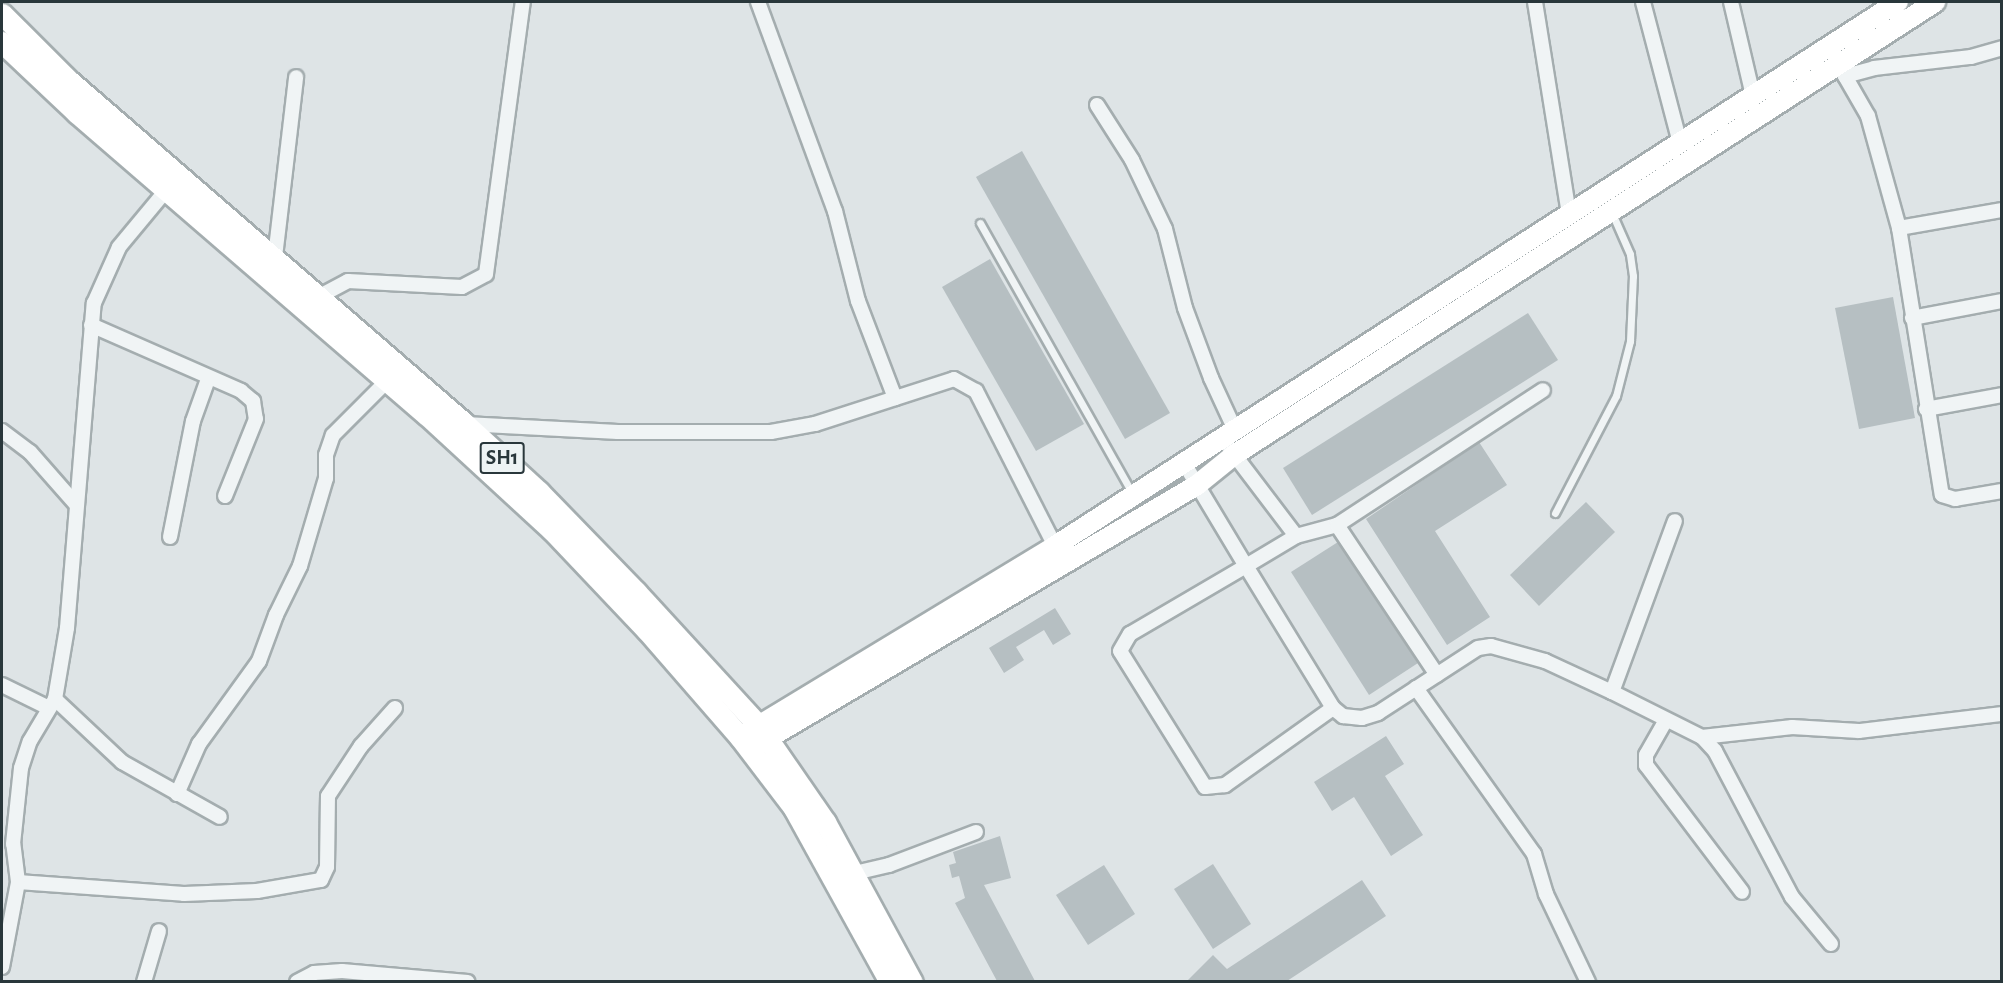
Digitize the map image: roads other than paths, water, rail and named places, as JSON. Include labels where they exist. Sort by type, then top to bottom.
[{"type":"main road","points":[[754,738],[1898,2]]},
{"type":"main road","points":[[754,738],[1197,485],[1234,455],[1611,212],[1842,71],[1935,2]]},
{"type":"main road","name":"SH1","points":[[2,14],[68,80],[465,424],[612,567],[754,738],[794,807],[845,875],[912,981]]},
{"type":"main road","name":"SH1","points":[[2,42],[77,113],[168,188],[552,530],[754,738]]},
{"type":"main road","name":"SH1","points":[[845,875],[890,981]]},
{"type":"street","points":[[318,297],[348,280],[462,287],[486,274],[523,2]]},
{"type":"street","points":[[758,2],[835,211],[858,301],[895,398]]},
{"type":"street","points":[[1535,2],[1569,215]]},
{"type":"street","points":[[1643,2],[1680,143]]},
{"type":"street","points":[[1731,2],[1753,96]]},
{"type":"street","points":[[1828,48],[1868,116],[1899,228],[1926,409],[1942,495],[1955,500],[2001,491]]},
{"type":"street","points":[[1842,71],[1971,57],[2001,48]]},
{"type":"street","points":[[275,257],[296,77]]},
{"type":"street","points":[[1097,105],[1132,160],[1165,230],[1185,308],[1234,455],[1296,536]]},
{"type":"street","points":[[2,967],[18,882],[13,844],[18,788],[30,741],[52,703],[67,628],[90,325],[103,275],[119,247],[168,188]]},
{"type":"street","points":[[1899,228],[2001,210]]},
{"type":"street","points":[[1912,318],[2001,301]]},
{"type":"street","points":[[90,325],[208,379],[241,391],[256,406],[256,419],[225,496]]},
{"type":"street","points":[[170,537],[193,421],[208,379]]},
{"type":"street","points":[[465,424],[618,432],[771,432],[815,424],[954,379],[976,392],[1055,546]]},
{"type":"street","points":[[177,794],[199,744],[259,661],[276,615],[300,566],[326,478],[326,455],[333,435],[387,381]]},
{"type":"street","points":[[1333,708],[1225,785],[1211,789],[1198,780],[1124,662],[1120,651],[1130,634],[1296,536],[1337,525],[1543,390]]},
{"type":"street","points":[[1926,409],[2001,395]]},
{"type":"street","points":[[2,431],[30,452],[75,503]]},
{"type":"street","points":[[1184,463],[1333,708],[1343,716],[1362,718],[1378,713],[1478,648],[1491,646],[1545,662],[1612,692],[1702,737],[1715,751],[1792,897],[1832,944]]},
{"type":"street","points":[[1612,692],[1675,521]]},
{"type":"street","points":[[1337,525],[1437,675]]},
{"type":"street","points":[[2,685],[52,703],[122,762],[220,817]]},
{"type":"street","points":[[1416,688],[1534,854],[1546,894],[1588,981]]},
{"type":"street","points":[[18,882],[184,894],[257,891],[321,880],[327,867],[325,808],[328,796],[361,746],[395,708]]},
{"type":"street","points":[[1702,737],[1792,727],[1859,730],[2001,714]]},
{"type":"street","points":[[1666,720],[1646,755],[1646,765],[1742,892]]},
{"type":"street","points":[[845,875],[889,865],[976,832]]},
{"type":"street","points":[[144,981],[159,931]]},
{"type":"street","points":[[297,981],[314,973],[342,971],[468,981]]},
{"type":"lane","points":[[1555,513],[1616,396],[1630,341],[1633,276],[1630,254],[1611,212]]},
{"type":"lane","points":[[980,223],[1133,496]]}]
